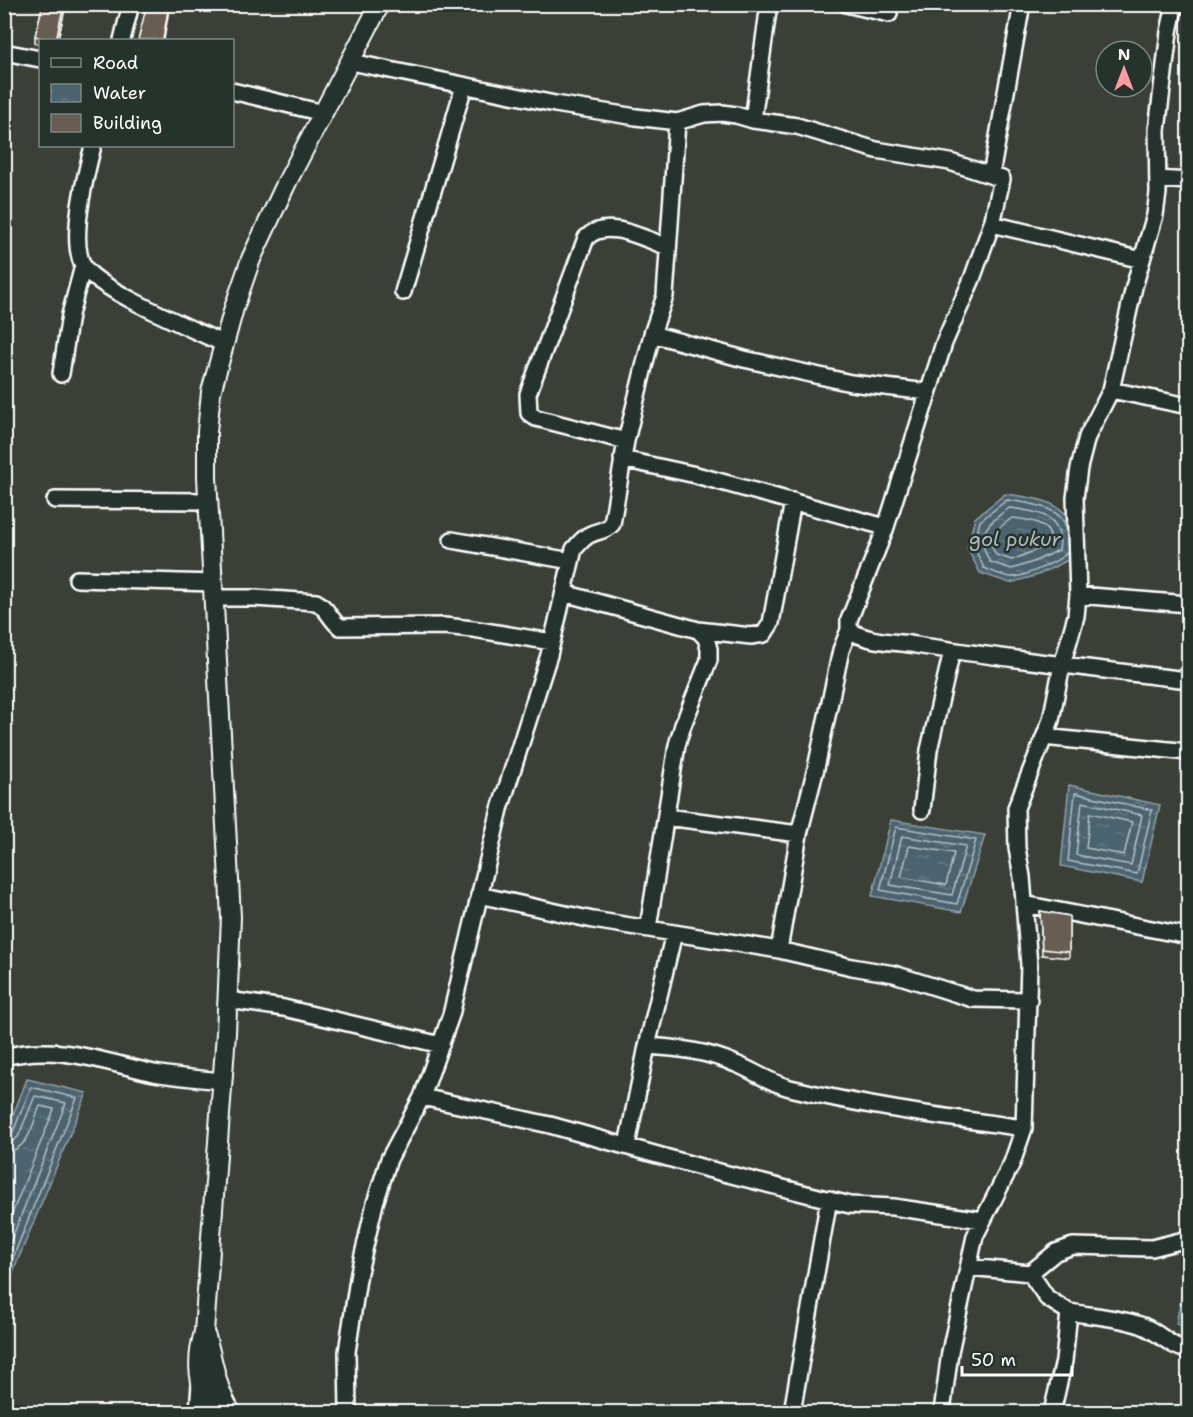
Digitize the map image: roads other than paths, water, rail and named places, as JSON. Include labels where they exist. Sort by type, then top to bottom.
[{"type":"main road","points":[[214,1413],[204,1395],[200,1381],[198,1350],[204,1332],[223,1081],[231,917],[208,501],[207,432],[212,392],[224,344],[251,259],[380,4]]},
{"type":"main road","points":[[204,1332],[217,1383],[222,1398],[231,1413]]},
{"type":"street","points":[[122,39],[130,4]]},
{"type":"street","points":[[753,120],[769,4]]},
{"type":"street","points":[[846,4],[889,14]]},
{"type":"street","points":[[991,175],[1022,4]]},
{"type":"street","points":[[942,1413],[950,1352],[975,1236],[1012,1163],[1024,1128],[1029,965],[1016,831],[1016,808],[1056,702],[1062,665],[1076,616],[1078,595],[1076,498],[1079,468],[1087,437],[1111,390],[1134,288],[1155,215],[1158,193],[1156,130],[1175,4]]},
{"type":"street","points":[[4,52],[39,59]]},
{"type":"street","points":[[351,62],[601,112],[677,122],[704,114],[722,113],[797,126],[876,150],[950,162],[1002,179],[992,223],[972,279],[944,343],[885,527],[849,620],[849,630],[841,650],[816,768],[799,834],[779,950]]},
{"type":"street","points":[[403,292],[464,86]]},
{"type":"street","points":[[234,91],[323,113]]},
{"type":"street","points":[[348,1413],[347,1352],[359,1272],[375,1203],[389,1159],[422,1097],[451,1015],[511,771],[552,642],[574,549],[591,533],[608,528],[612,524],[626,441],[652,334],[665,296],[677,122]]},
{"type":"street","points":[[62,374],[70,315],[84,266],[78,244],[80,207],[93,147]]},
{"type":"street","points":[[1158,179],[1188,181]]},
{"type":"street","points":[[992,223],[1142,260]]},
{"type":"street","points":[[626,441],[536,418],[529,413],[528,394],[586,238],[593,231],[614,229],[668,247]]},
{"type":"street","points":[[84,266],[109,287],[224,344]]},
{"type":"street","points":[[652,334],[744,359],[851,383],[928,392]]},
{"type":"street","points":[[1111,390],[1188,406]]},
{"type":"street","points":[[622,459],[696,474],[885,527]]},
{"type":"street","points":[[55,500],[208,501]]},
{"type":"street","points":[[564,592],[698,630],[751,636],[765,634],[771,623],[793,501]]},
{"type":"street","points":[[452,540],[571,561]]},
{"type":"street","points":[[77,579],[214,591],[254,598],[316,602],[323,605],[340,627],[444,626],[552,642]]},
{"type":"street","points":[[1078,595],[1188,604]]},
{"type":"street","points":[[648,928],[678,745],[683,725],[709,660],[706,638],[698,630]]},
{"type":"street","points":[[849,630],[859,636],[878,640],[952,651],[1188,680]]},
{"type":"street","points":[[921,810],[928,750],[952,651]]},
{"type":"street","points":[[1044,737],[1188,752]]},
{"type":"street","points":[[666,817],[799,834]]},
{"type":"street","points":[[480,895],[572,915],[779,950],[907,977],[973,999],[1029,1000]]},
{"type":"street","points":[[1024,904],[1188,936]]},
{"type":"street","points":[[627,1145],[647,1046],[674,933]]},
{"type":"street","points":[[228,1000],[284,1008],[441,1045]]},
{"type":"street","points":[[647,1046],[678,1048],[715,1056],[738,1064],[771,1083],[829,1098],[1024,1128]]},
{"type":"street","points":[[4,1057],[21,1054],[68,1053],[175,1076],[223,1081]]},
{"type":"street","points":[[422,1097],[550,1125],[850,1205],[893,1207],[982,1220]]},
{"type":"street","points":[[792,1413],[830,1199]]},
{"type":"street","points":[[969,1267],[1030,1273],[1064,1248],[1089,1246],[1152,1248],[1188,1239]]},
{"type":"street","points":[[1030,1273],[1047,1298],[1069,1312],[1140,1324],[1151,1329],[1173,1346],[1188,1350]]},
{"type":"street","points":[[1052,1413],[1064,1361],[1069,1312]]},
{"type":"street","points":[[198,1413],[200,1381]]},
{"type":"water","name":"gol pukur","points":[[1005,494],[1043,501],[1060,509],[1073,527],[1074,557],[1038,575],[1010,583],[980,573],[967,548],[975,518]]},
{"type":"water","points":[[1069,785],[1160,805],[1142,882],[1061,866]]},
{"type":"water","points":[[891,820],[985,835],[961,912],[872,896]]},
{"type":"water","points":[[27,1079],[87,1093],[13,1272],[5,1358],[5,1136]]},
{"type":"water","points":[[1188,1264],[1188,1327],[1176,1324]]}]
